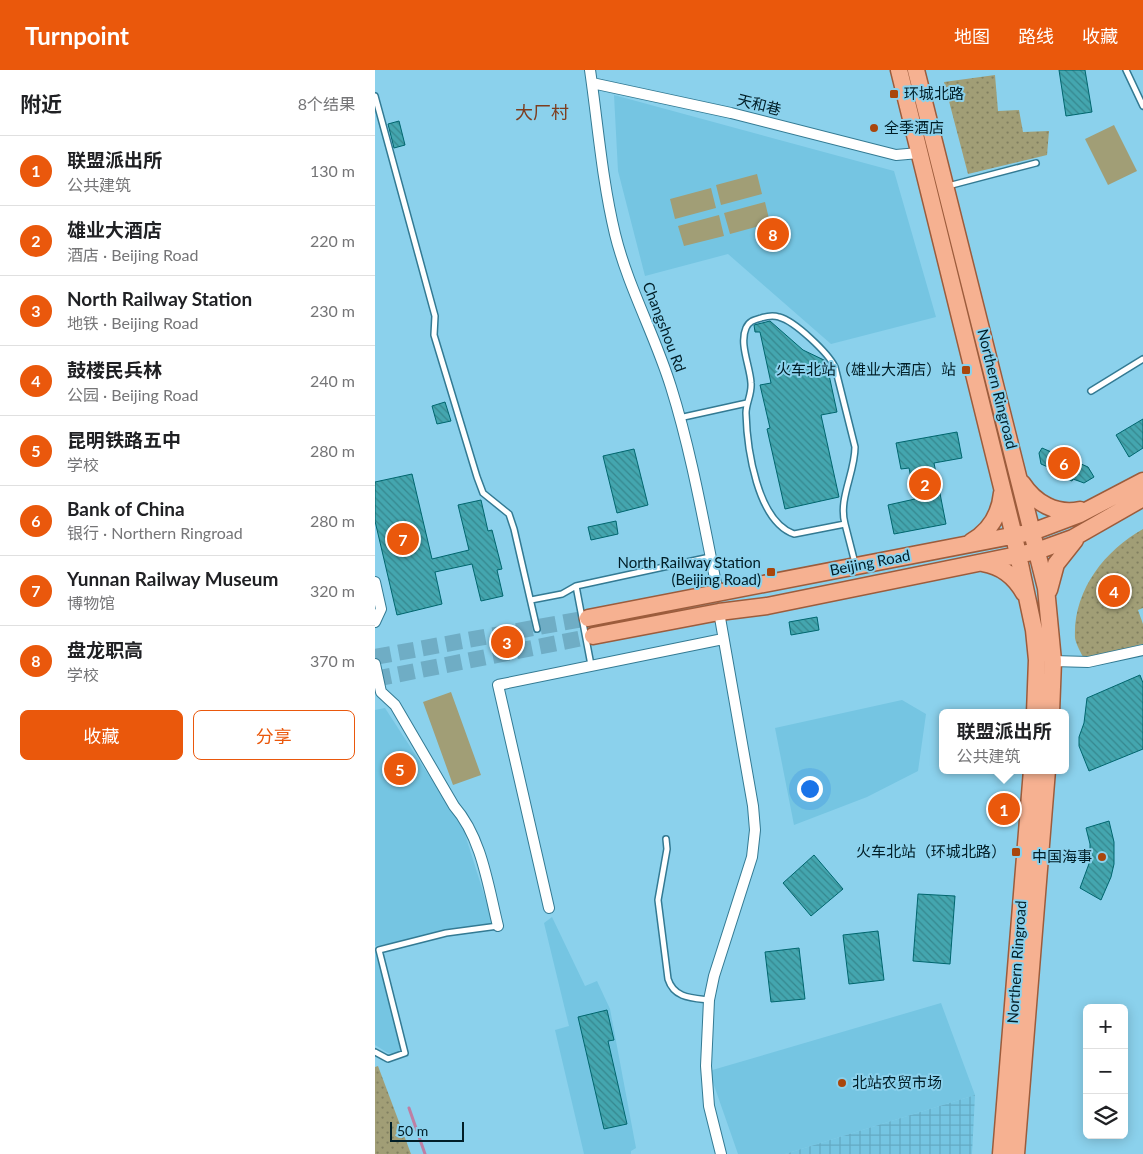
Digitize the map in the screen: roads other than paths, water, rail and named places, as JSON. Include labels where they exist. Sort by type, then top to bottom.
[{"type":"main road","name":"Northern Ringroad","points":[[899,70],[1014,536],[1037,660],[1035,709]]},
{"type":"main road","name":"Northern Ringroad","points":[[916,70],[1019,475],[1049,607],[1053,661],[1051,709]]},
{"type":"main road","points":[[1019,475],[1030,494],[1051,508],[1067,512],[1092,508]]},
{"type":"main road","name":"Beijing Road","points":[[589,618],[1032,532],[1092,508],[1143,481]]},
{"type":"main road","points":[[966,544],[981,535],[992,524],[1001,502],[1001,486]]},
{"type":"main road","name":"Beijing Road","points":[[593,636],[719,612],[767,606],[1037,551],[1054,546],[1090,529],[1143,498]]},
{"type":"main road","points":[[1049,607],[1050,584],[1056,564],[1073,541],[1090,529]]},
{"type":"main road","points":[[976,562],[993,565],[1009,573],[1019,584],[1027,598]]},
{"type":"main road","name":"Northern Ringroad","points":[[1001,1154],[1032,774]]},
{"type":"main road","name":"Northern Ringroad","points":[[1016,1154],[1047,774]]},
{"type":"street","name":"Changshou Rd","points":[[590,70],[600,148],[615,234],[625,268],[671,387],[718,593]]},
{"type":"street","name":"天和巷","points":[[592,82],[731,113],[896,155],[919,153]]},
{"type":"street","points":[[375,582],[381,609],[375,622]]},
{"type":"street","points":[[719,612],[753,806],[755,830],[752,857],[714,976],[709,1000],[706,1066],[709,1106],[721,1154]]},
{"type":"street","points":[[549,908],[498,685],[723,639]]},
{"type":"street","points":[[1053,661],[1088,662],[1143,650]]},
{"type":"street","points":[[375,664],[381,692],[395,705],[454,806],[464,818],[483,867],[498,926]]},
{"type":"lane","points":[[1125,70],[1143,106]]},
{"type":"lane","points":[[375,96],[435,316],[434,335],[477,477],[483,492],[509,514],[537,628]]},
{"type":"lane","points":[[945,186],[1036,163]]},
{"type":"lane","points":[[845,524],[794,534],[779,526],[760,496],[751,454],[746,413],[752,385],[743,336],[751,320],[771,316],[780,317],[789,322],[830,357],[835,367],[855,447],[855,459],[844,504],[845,524],[856,566]]},
{"type":"lane","points":[[1091,391],[1143,359]]},
{"type":"lane","points":[[679,418],[747,403]]},
{"type":"lane","points":[[531,600],[562,594],[576,586],[711,557]]},
{"type":"lane","points":[[576,586],[591,665]]},
{"type":"lane","points":[[666,839],[667,849],[658,900],[668,979],[671,988],[679,994],[709,1000]]},
{"type":"lane","points":[[375,1052],[388,1059],[405,1053],[379,950],[446,933],[498,926]]},
{"type":"waterway","points":[[409,1108],[425,1154]]},
{"type":"tunnel","points":[[375,657],[588,618]]},
{"type":"tunnel","points":[[375,679],[593,636]]},
{"type":"place","name":"环城北路","points":[[894,94]]},
{"type":"place","name":"全季酒店","points":[[874,128]]},
{"type":"place","name":"盘龙职高","points":[[773,234]]},
{"type":"place","name":"火车北站（雄业大酒店）站","points":[[966,370]]},
{"type":"place","name":"Bank of China","points":[[1064,463]]},
{"type":"place","name":"雄业大酒店","points":[[925,484]]},
{"type":"place","name":"Yunnan Railway Museum","points":[[403,539]]},
{"type":"place","name":"North Railway Station (Beijing Road)","points":[[771,572]]},
{"type":"place","name":"鼓楼民兵林","points":[[1114,591]]},
{"type":"place","name":"North Railway Station","points":[[507,642]]},
{"type":"place","name":"昆明铁路五中","points":[[400,769]]},
{"type":"place","name":"联盟派出所","points":[[1004,809]]},
{"type":"place","name":"火车北站（环城北路）","points":[[1016,852]]},
{"type":"place","name":"中国海事","points":[[1102,857]]},
{"type":"place","name":"北站农贸市场","points":[[842,1083]]},
{"type":"district","name":"大厂村","points":[[542,113]]}]
